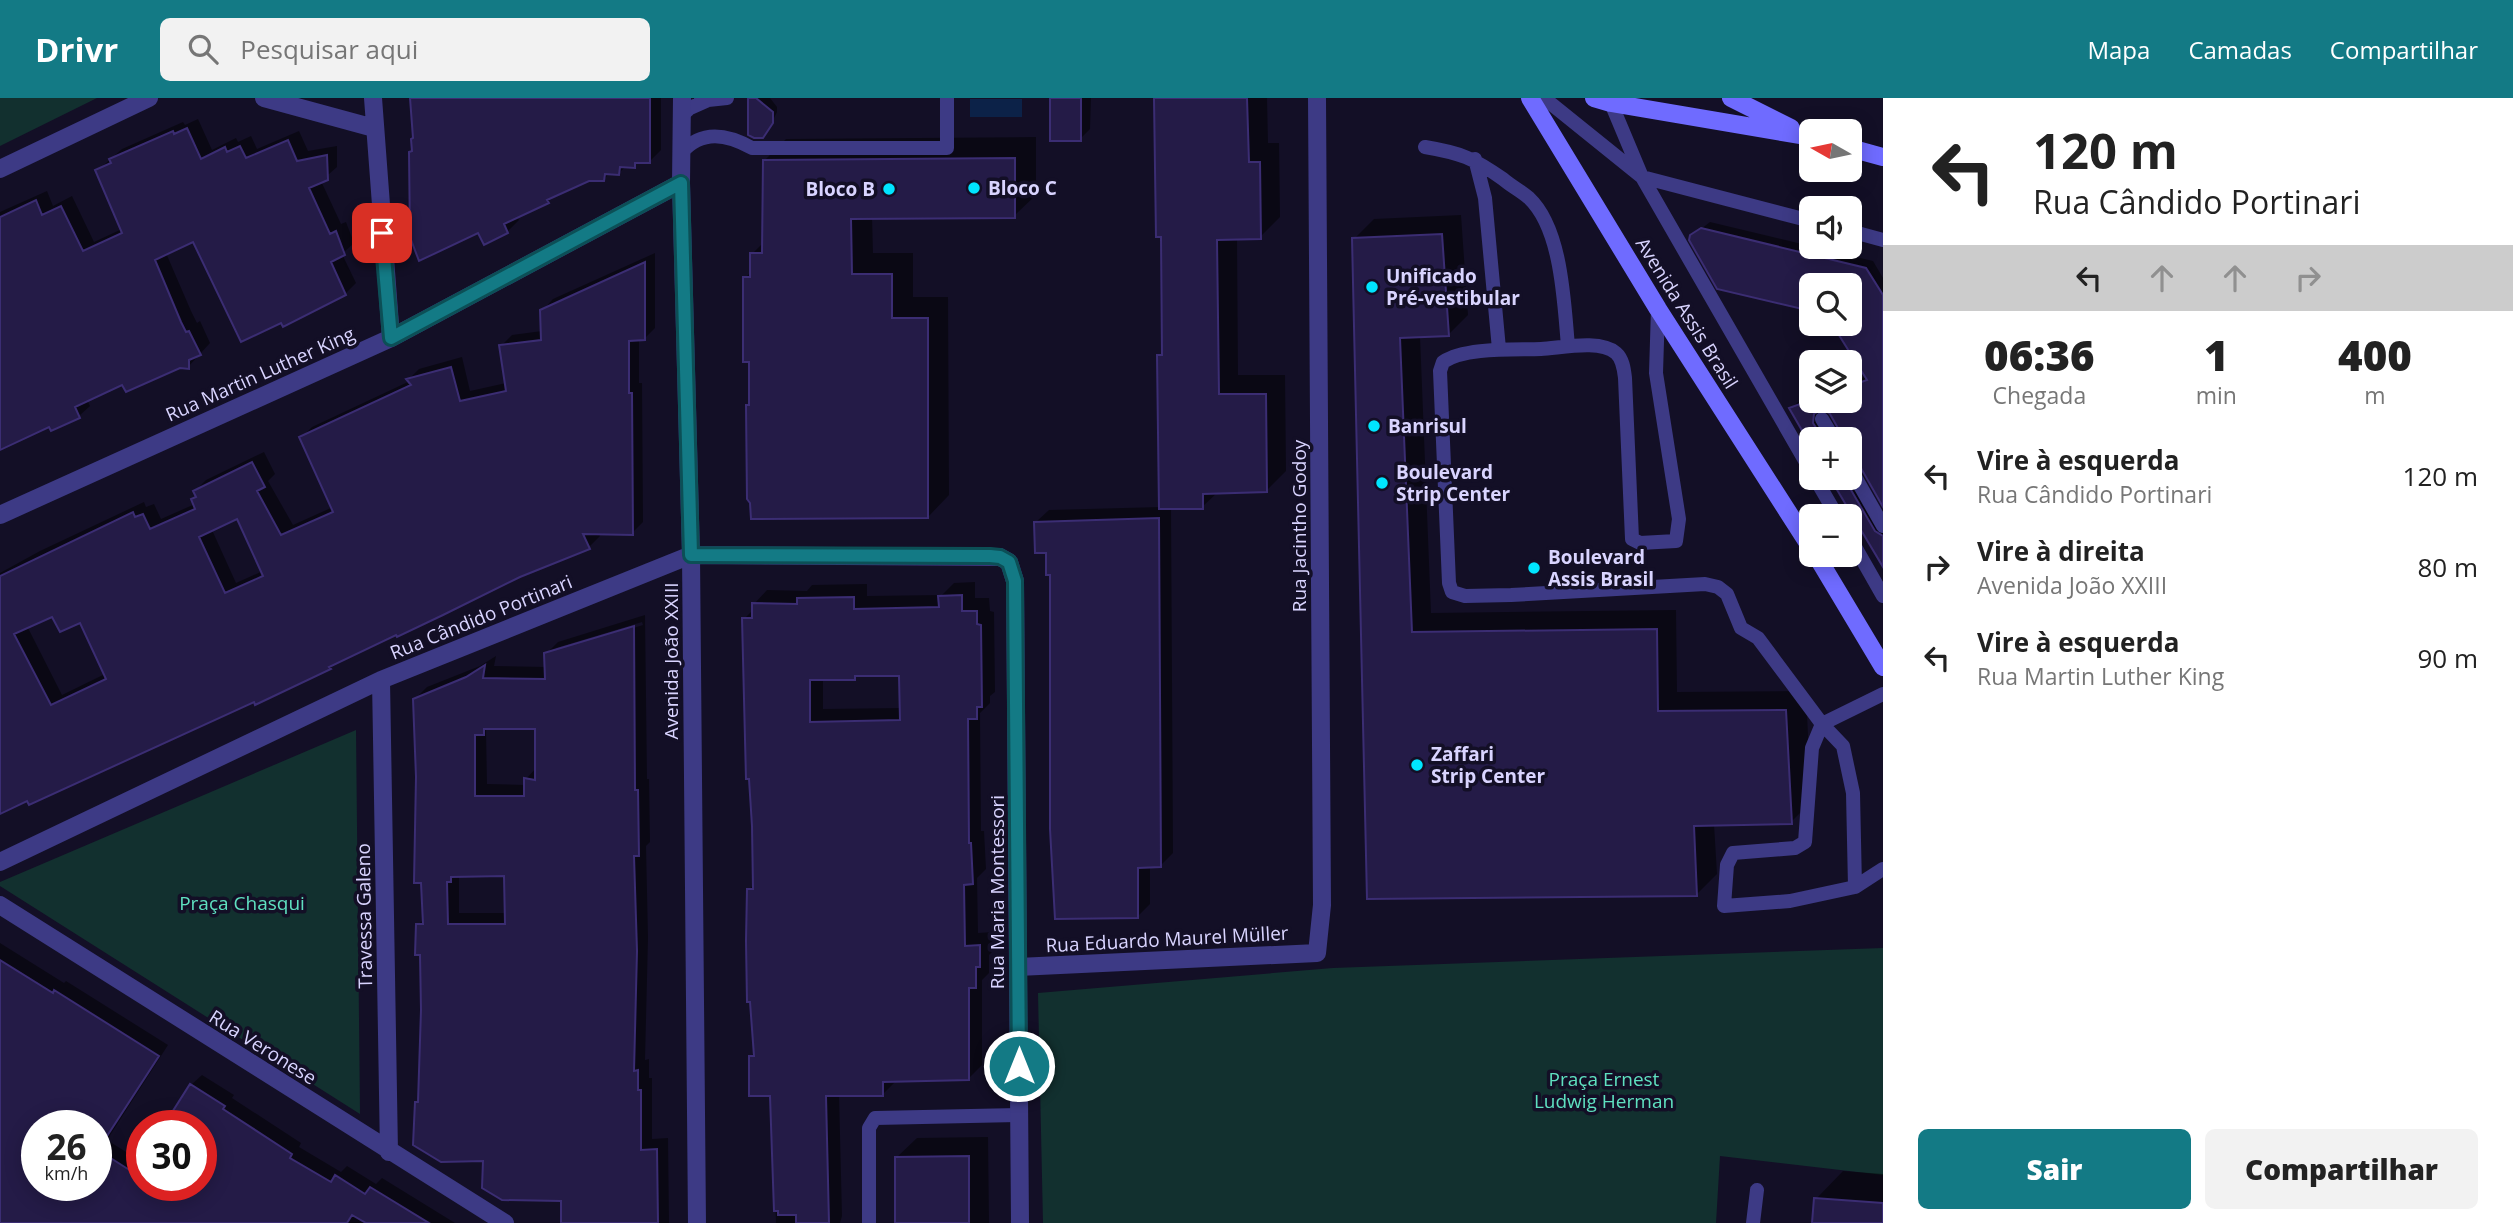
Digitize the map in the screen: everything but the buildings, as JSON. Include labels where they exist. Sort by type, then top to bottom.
[{"type":"main road","name":"Avenida Assis Brasil","points":[[1530,98],[1658,309],[1799,529]]},
{"type":"main road","points":[[1731,98],[1799,131]]},
{"type":"main road","points":[[1604,100],[1799,134]]},
{"type":"main road","points":[[1862,151],[1883,157]]},
{"type":"main road","points":[[1823,567],[1883,667]]},
{"type":"street","points":[[0,169],[149,98]]},
{"type":"street","points":[[264,98],[374,128]]},
{"type":"street","points":[[373,98],[391,338]]},
{"type":"street","name":"Rua Jacintho Godoy","points":[[1317,98],[1322,905],[1318,953]]},
{"type":"street","name":"Avenida João XXIII","points":[[681,111],[691,555],[697,1223]]},
{"type":"street","name":"Rua Martin Luther King","points":[[0,515],[391,338],[681,183]]},
{"type":"street","name":"Rua Cândido Portinari","points":[[0,862],[381,680],[691,555],[990,556],[1009,562]]},
{"type":"street","name":"Rua Maria Montessori","points":[[1009,562],[1015,581],[1020,1223]]},
{"type":"street","name":"Travessa Galeno","points":[[381,680],[389,1152]]},
{"type":"street","name":"Rua Veronese","points":[[0,905],[505,1223]]},
{"type":"street","name":"Rua Eduardo Maurel Müller","points":[[1018,967],[1318,953]]},
{"type":"lane","points":[[727,98],[704,99],[681,111],[694,130],[739,140],[752,148],[947,148],[947,98]]},
{"type":"lane","points":[[1544,98],[1642,177],[1799,218]]},
{"type":"lane","points":[[1604,100],[1642,177],[1799,450]]},
{"type":"lane","points":[[681,153],[688,144],[707,135]]},
{"type":"lane","points":[[1425,146],[1475,159],[1530,199],[1543,217],[1551,232],[1568,346]]},
{"type":"lane","points":[[1475,159],[1485,198],[1499,349]]},
{"type":"lane","points":[[1862,234],[1883,240]]},
{"type":"lane","points":[[1658,309],[1656,373],[1679,519],[1675,542],[1640,543],[1632,539],[1625,378],[1622,361],[1616,353],[1602,346],[1568,346],[1499,349],[1446,359],[1441,366],[1450,588],[1452,592],[1465,596],[1572,593],[1704,584],[1718,587],[1727,594],[1741,628],[1758,638],[1822,724],[1843,746],[1853,793],[1855,887]]},
{"type":"lane","points":[[1822,419],[1827,427]]},
{"type":"lane","points":[[1862,489],[1883,526]]},
{"type":"lane","points":[[1862,559],[1883,596]]},
{"type":"lane","points":[[1883,694],[1822,724],[1812,748],[1805,842],[1795,848],[1737,852],[1730,855],[1724,906],[1790,901],[1855,887],[1883,869]]},
{"type":"lane","points":[[869,1223],[869,1128],[875,1118],[1020,1115]]},
{"type":"lane","points":[[1753,1223],[1756,1190]]},
{"type":"green space","points":[[0,98],[97,98],[0,146]]},
{"type":"green space","name":"Praça Chasqui","points":[[356,730],[360,1114],[0,886],[0,882]]},
{"type":"green space","name":"Praça Ernest Ludwig Herman","points":[[1883,948],[1883,1175],[1720,1156],[1716,1223],[1043,1223],[1038,993],[1333,968]]},
{"type":"water","points":[[970,99],[1022,99],[1022,117],[970,117]]},
{"type":"place","name":"Bloco C","points":[[974,188]]},
{"type":"place","name":"Bloco B","points":[[889,189]]},
{"type":"place","name":"Unificado Pré-vestibular","points":[[1372,287]]},
{"type":"place","name":"Banrisul","points":[[1374,426]]},
{"type":"place","name":"Boulevard Strip Center","points":[[1382,483]]},
{"type":"place","name":"Boulevard Assis Brasil","points":[[1534,568]]},
{"type":"place","name":"Zaffari Strip Center","points":[[1417,765]]},
{"type":"route","points":[[382,233],[391,338],[681,183],[691,555],[990,556],[1009,562],[1015,581],[1019,1066]]}]
